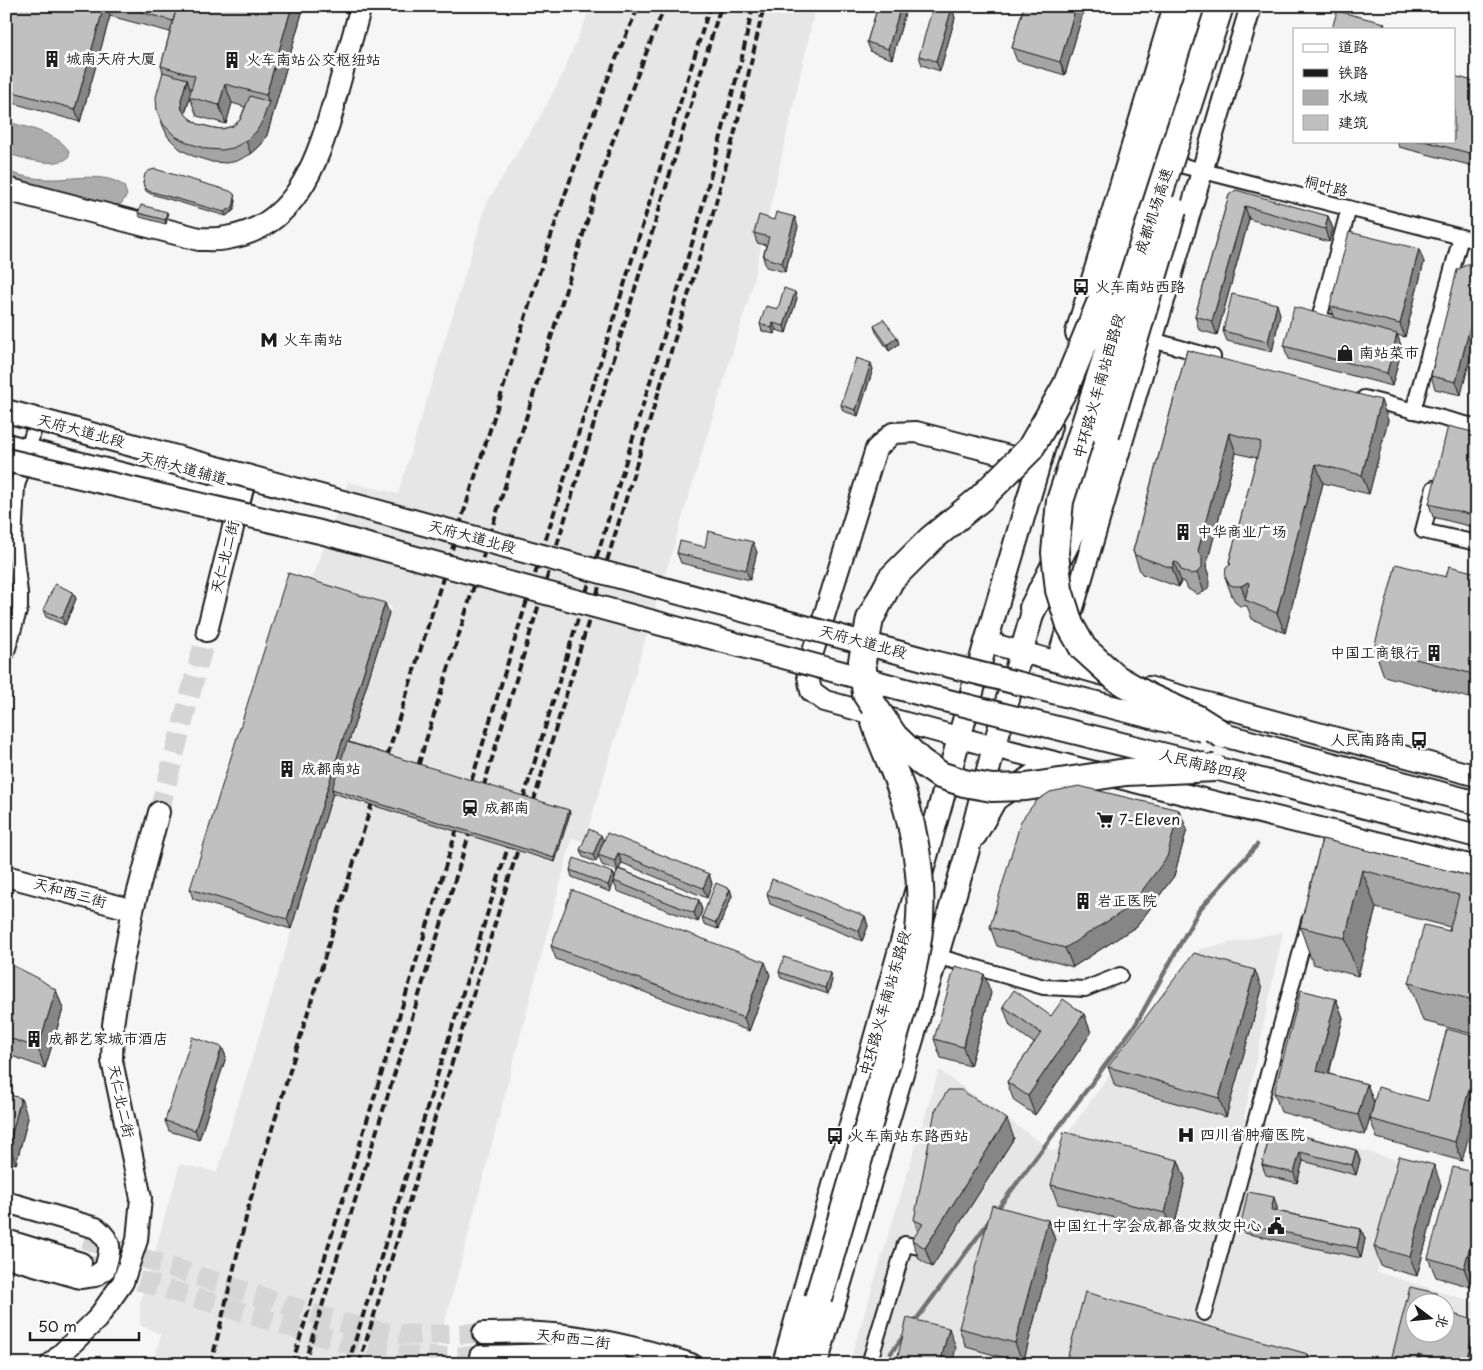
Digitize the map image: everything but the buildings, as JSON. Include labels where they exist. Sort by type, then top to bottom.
[{"type":"highway","name":"成都机场高速","points":[[800,1364],[908,990],[918,944],[920,896],[915,843],[904,800],[881,742],[866,694],[862,661],[870,619],[891,578],[931,539],[980,499],[1030,449],[1066,386],[1101,301],[1194,6]]},
{"type":"highway","name":"成都机场高速","points":[[1220,6],[1060,501],[1055,553],[1059,590],[1070,625],[1083,648],[1116,678],[1149,697],[1196,718],[1223,735]]},
{"type":"highway","points":[[1034,608],[1085,506],[1210,83],[1230,6]]},
{"type":"highway","points":[[866,694],[894,736],[921,762],[940,775],[964,783],[992,788],[1026,787],[1126,772],[1215,768]]},
{"type":"main road","points":[[986,642],[1175,6]]},
{"type":"main road","name":"中环路火车南站西路段","points":[[1021,651],[1115,330],[1215,6]]},
{"type":"main road","points":[[6,189],[199,239],[232,237],[246,233],[269,222],[280,214],[300,191],[316,157],[333,107]]},
{"type":"main road","name":"天府大道北段","points":[[6,411],[938,663],[1223,735]]},
{"type":"main road","name":"人民南路四段","points":[[6,460],[320,532],[928,696],[1477,836]]},
{"type":"main road","name":"中环路火车南站东路段","points":[[784,1364],[986,642]]},
{"type":"main road","points":[[816,1364],[967,853],[1021,651]]},
{"type":"main road","points":[[1223,735],[1477,803]]},
{"type":"street","points":[[333,107],[361,6]]},
{"type":"street","points":[[1057,662],[1204,171],[1251,6]]},
{"type":"street","name":"桐叶路","points":[[1168,162],[1477,241]]},
{"type":"street","points":[[1346,326],[1319,319],[1349,208]]},
{"type":"street","points":[[1413,411],[1460,237]]},
{"type":"street","points":[[1115,330],[1230,362]]},
{"type":"street","points":[[1355,395],[1413,411],[1449,425],[1477,427]]},
{"type":"street","name":"天府大道辅道","points":[[6,422],[242,493]]},
{"type":"street","points":[[6,655],[20,608],[14,541],[17,486],[34,429]]},
{"type":"street","points":[[1039,464],[916,432],[893,433],[876,449],[807,670],[811,691],[825,701],[994,747],[1066,764],[1331,836],[1477,867]]},
{"type":"street","name":"天府大道辅道","points":[[6,444],[242,493]]},
{"type":"street","points":[[1437,476],[1423,531],[1477,543]]},
{"type":"street","name":"天仁北二街","points":[[207,631],[242,493]]},
{"type":"street","points":[[986,642],[1477,776]]},
{"type":"street","points":[[967,853],[996,800],[1035,773],[1066,764]]},
{"type":"street","name":"天仁北二街","points":[[51,1364],[97,1319],[123,1282],[137,1240],[141,1198],[112,1061],[113,1025],[133,910],[159,812]]},
{"type":"street","name":"天和西三街","points":[[6,876],[133,910]]},
{"type":"street","points":[[1204,1313],[1312,907]]},
{"type":"street","points":[[936,956],[1044,987],[1085,990],[1120,975]]},
{"type":"street","points":[[6,1202],[96,1228],[105,1236],[110,1248],[105,1269],[95,1276],[80,1278],[6,1257]]},
{"type":"street","points":[[6,1216],[84,1239]]},
{"type":"street","points":[[6,1240],[81,1263]]},
{"type":"street","points":[[869,1364],[905,1244],[919,1247]]},
{"type":"street","name":"天和西二街","points":[[482,1333],[541,1333],[598,1340],[654,1352],[691,1364]]},
{"type":"street","points":[[480,1356],[564,1354],[618,1364]]},
{"type":"shaded area","points":[[591,6],[816,6],[751,291],[584,842],[572,838],[454,1289],[432,1364],[153,1364],[161,1334],[140,1325],[140,1303],[180,1164],[217,1172],[392,606],[311,582],[348,482],[398,494],[487,202],[541,115],[562,75]]},
{"type":"shaded area","name":"四川省肿瘤医院","points":[[1283,932],[1244,1118],[1405,1162],[1377,1272],[1442,1292],[1406,1292],[1406,1342],[1456,1342],[1456,1296],[1477,1303],[1477,1364],[849,1364],[939,1070],[1054,1152],[1200,949]]},
{"type":"water","points":[[6,122],[33,129],[54,138],[68,150],[69,157],[56,162],[47,162],[29,160],[6,153]]},
{"type":"water","points":[[6,171],[43,179],[97,177],[116,181],[124,186],[127,195],[121,204],[113,205],[6,177]]},
{"type":"waterway","points":[[996,1211],[1136,1024],[1199,910],[1257,845]]},
{"type":"waterway","points":[[913,1324],[990,1220]]},
{"type":"waterway","points":[[891,1353],[905,1334]]},
{"type":"tunnel","points":[[159,812],[207,631]]},
{"type":"tunnel","points":[[84,1239],[342,1323],[383,1332],[414,1335],[483,1333]]},
{"type":"tunnel","points":[[81,1263],[337,1341],[373,1350],[419,1357],[480,1356]]},
{"type":"railway","points":[[384,767],[568,186],[601,95],[639,6]]},
{"type":"railway","points":[[415,776],[608,154],[665,6]]},
{"type":"railway","points":[[468,792],[710,6]]},
{"type":"railway","points":[[480,798],[721,6]]},
{"type":"railway","points":[[520,810],[697,227],[742,57],[753,6]]},
{"type":"railway","points":[[530,813],[712,217],[737,124],[764,6]]},
{"type":"railway","points":[[211,1364],[250,1201],[376,790]]},
{"type":"railway","points":[[292,1364],[460,819]]},
{"type":"railway","points":[[304,1364],[473,822]]},
{"type":"railway","points":[[348,1364],[512,834]]},
{"type":"railway","points":[[359,1364],[522,836]]},
{"type":"place","name":"城南天府大厦","points":[[52,59]]},
{"type":"place","name":"火车南站公交枢纽站","points":[[232,60]]},
{"type":"place","name":"火车南站西路","points":[[1081,287]]},
{"type":"place","name":"火车南站","points":[[269,340]]},
{"type":"place","name":"南站菜市","points":[[1345,353]]},
{"type":"place","name":"中华商业广场","points":[[1183,532]]},
{"type":"place","name":"中国工商银行","points":[[1434,653]]},
{"type":"place","name":"人民南路南","points":[[1419,740]]},
{"type":"place","name":"成都南站","points":[[287,769]]},
{"type":"place","name":"成都南","points":[[470,808]]},
{"type":"place","name":"7-Eleven","points":[[1105,820]]},
{"type":"place","name":"岩正医院","points":[[1083,901]]},
{"type":"place","name":"成都艺家城市酒店","points":[[34,1039]]},
{"type":"place","name":"四川省肿瘤医院","points":[[1186,1135]]},
{"type":"place","name":"火车南站东路西站","points":[[835,1136]]},
{"type":"place","name":"中国红十字会成都备灾救灾中心","points":[[1276,1226]]}]
